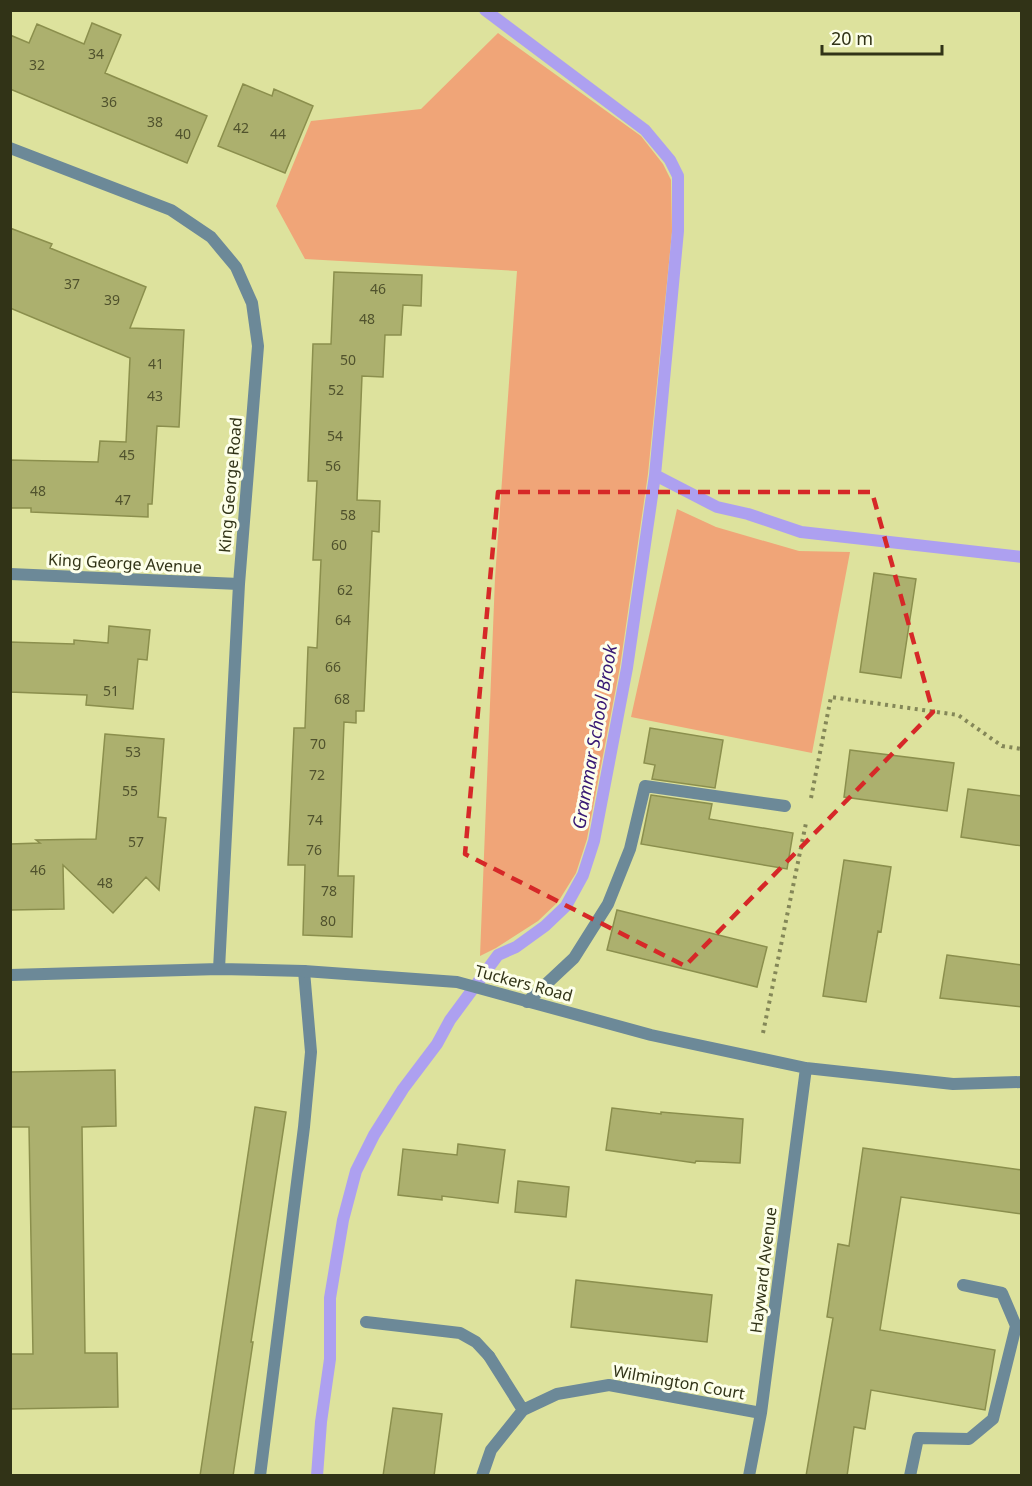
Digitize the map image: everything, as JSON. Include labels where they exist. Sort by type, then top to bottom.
[{"type":"street","name":"King George Road","points":[[10,148],[171,210],[211,237],[236,267],[252,303],[258,346],[239,584],[219,969]]},
{"type":"street","name":"King George Avenue","points":[[10,574],[239,584]]},
{"type":"street","points":[[527,1002],[574,958],[608,904],[630,849],[645,786],[785,806]]},
{"type":"street","name":"Tuckers Road","points":[[10,975],[219,969],[304,971],[457,982],[651,1035],[806,1068],[953,1084],[1022,1082]]},
{"type":"street","points":[[260,1476],[304,1127],[311,1052],[304,971]]},
{"type":"street","name":"Hayward Avenue","points":[[748,1476],[761,1413],[806,1068]]},
{"type":"street","points":[[910,1476],[918,1438],[969,1439],[993,1419],[1019,1326],[1002,1293],[963,1285]]},
{"type":"street","points":[[366,1322],[460,1333],[476,1342],[489,1356],[523,1410]]},
{"type":"street","name":"Wilmington Court","points":[[482,1476],[491,1450],[523,1410],[557,1394],[609,1385],[761,1413]]},
{"type":"path","points":[[810,801],[831,697],[958,715],[1002,746],[1022,749]]},
{"type":"path","points":[[759,1058],[808,813]]},
{"type":"highlighted area","points":[[498,492],[872,492],[933,712],[685,966],[465,854]]},
{"type":"shaded area","points":[[498,33],[641,136],[663,164],[671,180],[672,232],[648,474],[620,667],[587,839],[576,873],[558,902],[538,921],[480,956],[495,578],[517,271],[305,259],[276,206],[311,121],[421,109]]},
{"type":"shaded area","points":[[677,509],[716,527],[799,551],[850,552],[812,753],[631,717]]},
{"type":"building","points":[[92,23],[121,35],[105,73],[207,116],[187,163],[10,89],[10,35],[29,43],[37,24],[84,44]]},
{"type":"building","points":[[243,84],[272,96],[274,89],[313,106],[285,173],[218,146]]},
{"type":"building","points":[[10,228],[52,244],[50,248],[146,287],[130,328],[184,330],[179,427],[157,426],[152,504],[148,504],[148,517],[31,512],[31,508],[10,508],[10,460],[98,462],[100,441],[126,442],[130,358],[10,308]]},
{"type":"building","points":[[334,272],[422,275],[421,306],[403,305],[401,335],[385,335],[383,377],[362,376],[357,500],[380,501],[379,532],[372,531],[364,711],[356,711],[356,723],[344,722],[338,876],[354,876],[352,937],[303,935],[305,865],[288,865],[294,728],[305,728],[308,647],[317,648],[321,560],[313,560],[317,481],[308,481],[313,344],[331,344]]},
{"type":"building","points":[[874,573],[916,579],[901,678],[860,672]]},
{"type":"building","points":[[109,626],[150,630],[147,660],[138,659],[133,709],[86,705],[87,695],[10,692],[10,642],[74,644],[74,640],[108,643]]},
{"type":"building","points":[[650,728],[723,740],[715,788],[652,779],[655,765],[644,763]]},
{"type":"building","points":[[105,734],[164,739],[158,817],[166,818],[159,890],[146,877],[113,913],[63,865],[64,909],[10,910],[10,844],[40,843],[36,840],[96,839]]},
{"type":"building","points":[[850,750],[954,763],[947,811],[844,797]]},
{"type":"building","points":[[968,789],[1022,796],[1022,846],[961,837]]},
{"type":"building","points":[[651,795],[712,804],[709,819],[793,833],[787,869],[641,844]]},
{"type":"building","points":[[844,860],[891,867],[881,932],[878,931],[866,1002],[823,996]]},
{"type":"building","points":[[617,910],[767,947],[757,987],[607,950]]},
{"type":"building","points":[[947,955],[1022,965],[1022,1007],[940,998]]},
{"type":"building","points":[[115,1070],[116,1126],[82,1127],[85,1353],[117,1353],[118,1407],[10,1409],[10,1354],[33,1354],[29,1127],[10,1127],[10,1072]]},
{"type":"building","points":[[255,1107],[286,1112],[251,1342],[253,1342],[233,1476],[200,1476]]},
{"type":"building","points":[[612,1108],[661,1114],[661,1112],[743,1119],[740,1163],[696,1161],[695,1163],[606,1150]]},
{"type":"building","points":[[458,1144],[505,1150],[498,1203],[442,1196],[442,1200],[398,1195],[403,1149],[457,1155]]},
{"type":"building","points":[[863,1148],[1022,1170],[1022,1214],[901,1197],[880,1330],[995,1350],[985,1410],[871,1390],[865,1429],[854,1427],[847,1476],[806,1476],[833,1318],[827,1317],[838,1244],[849,1246]]},
{"type":"building","points":[[518,1181],[569,1187],[566,1217],[515,1212]]},
{"type":"building","points":[[576,1280],[712,1295],[707,1342],[571,1327]]},
{"type":"building","points":[[393,1408],[442,1414],[434,1476],[383,1476]]},
{"type":"waterway","name":"Grammar School Brook","points":[[317,1476],[321,1422],[330,1359],[330,1298],[343,1220],[356,1171],[374,1135],[403,1089],[498,955],[516,947],[545,926],[566,906],[583,875],[594,841],[627,668],[655,475],[678,231],[678,176],[670,160],[645,130],[485,10]]},
{"type":"waterway","points":[[655,475],[717,507],[748,514],[801,532],[1022,557]]}]
